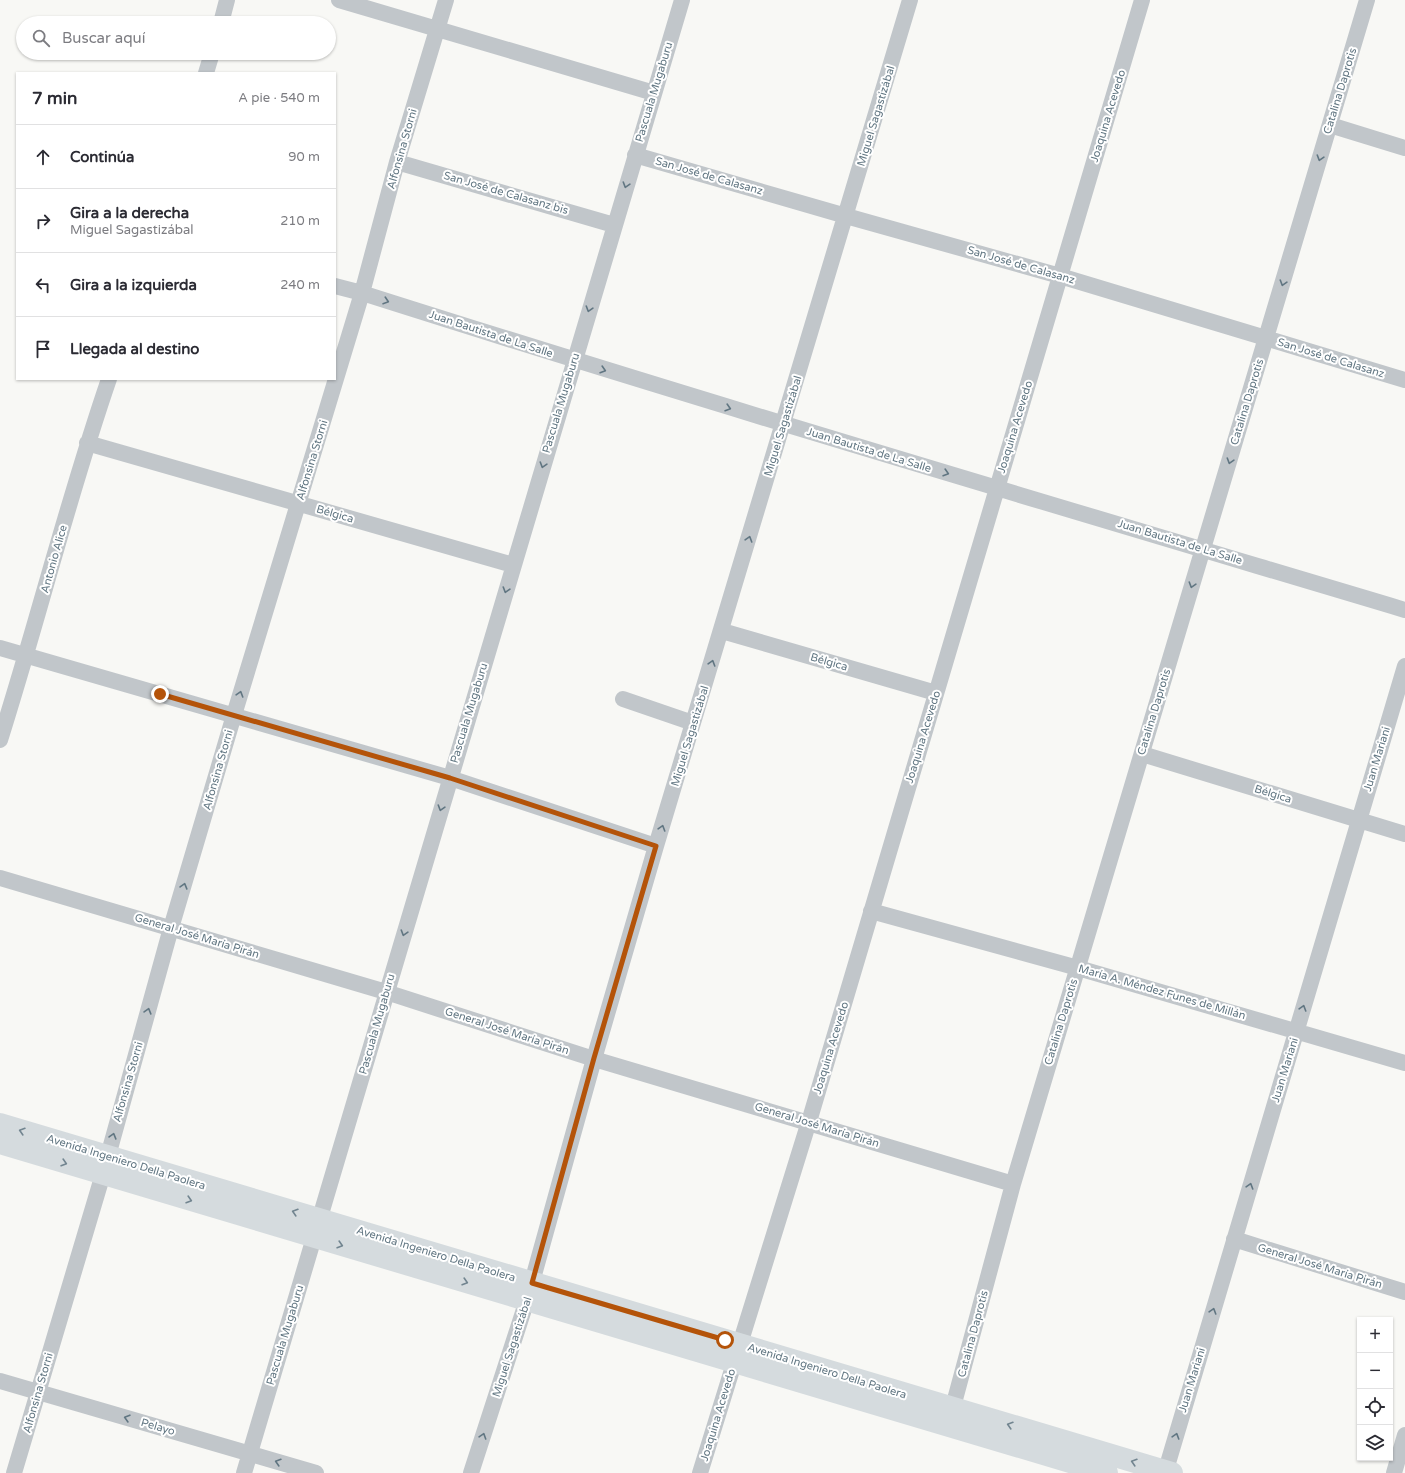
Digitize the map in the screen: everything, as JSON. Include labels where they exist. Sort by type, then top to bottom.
[{"type":"main road","name":"Avenida Ingeniero Della Paolera","points":[[0,1124],[105,1165],[529,1292],[950,1417],[1167,1472]]},
{"type":"main road","name":"Avenida Ingeniero Della Paolera","points":[[0,1144],[105,1165]]},
{"type":"main road","name":"Avenida Ingeniero Della Paolera","points":[[950,1417],[1107,1473]]},
{"type":"street","points":[[223,16],[228,0]]},
{"type":"street","points":[[339,0],[654,93]]},
{"type":"street","name":"Alfonsina Storni","points":[[336,379],[362,293],[397,162],[446,0]]},
{"type":"street","name":"Pascuala Mugaburu","points":[[244,1473],[513,564],[682,0]]},
{"type":"street","name":"Miguel Sagastizábal","points":[[471,1473],[529,1292],[594,1058],[656,846],[722,631],[910,0]]},
{"type":"street","name":"Joaquina Acevedo","points":[[700,1473],[808,1123],[1142,0]]},
{"type":"street","name":"Catalina Daprotis","points":[[950,1417],[1014,1184],[1367,0]]},
{"type":"street","points":[[206,72],[210,60]]},
{"type":"street","points":[[1330,125],[1405,148]]},
{"type":"street","name":"San José de Calasanz","points":[[635,155],[1060,276],[1405,380]]},
{"type":"street","name":"San José de Calasanz bis","points":[[397,162],[614,225]]},
{"type":"street","name":"Juan Bautista de La Salle","points":[[336,286],[362,293],[574,361],[1405,610]]},
{"type":"street","name":"Antonio Alice","points":[[0,740],[26,656],[87,442],[109,380]]},
{"type":"street","name":"Alfonsina Storni","points":[[14,1473],[105,1165],[171,928],[336,380]]},
{"type":"street","name":"Bélgica","points":[[87,442],[298,504],[513,564]]},
{"type":"street","name":"Bélgica","points":[[722,631],[936,693]]},
{"type":"street","points":[[0,648],[450,778],[656,846]]},
{"type":"street","name":"Juan Mariani","points":[[1167,1472],[1234,1239],[1405,666]]},
{"type":"street","points":[[623,699],[693,723]]},
{"type":"street","name":"Bélgica","points":[[1142,754],[1405,834]]},
{"type":"street","name":"General José María Pirán","points":[[0,878],[386,992],[594,1058],[1014,1184]]},
{"type":"street","name":"María A. Méndez Funes de Millán","points":[[871,911],[1078,968],[1405,1063]]},
{"type":"street","name":"General José María Pirán","points":[[1234,1239],[1405,1292]]},
{"type":"street","name":"Pelayo","points":[[0,1381],[316,1473]]},
{"type":"street","points":[[1394,1473],[1405,1434]]},
{"type":"route","points":[[160,694],[450,778],[656,846],[594,1058],[532,1283],[725,1340]]}]
